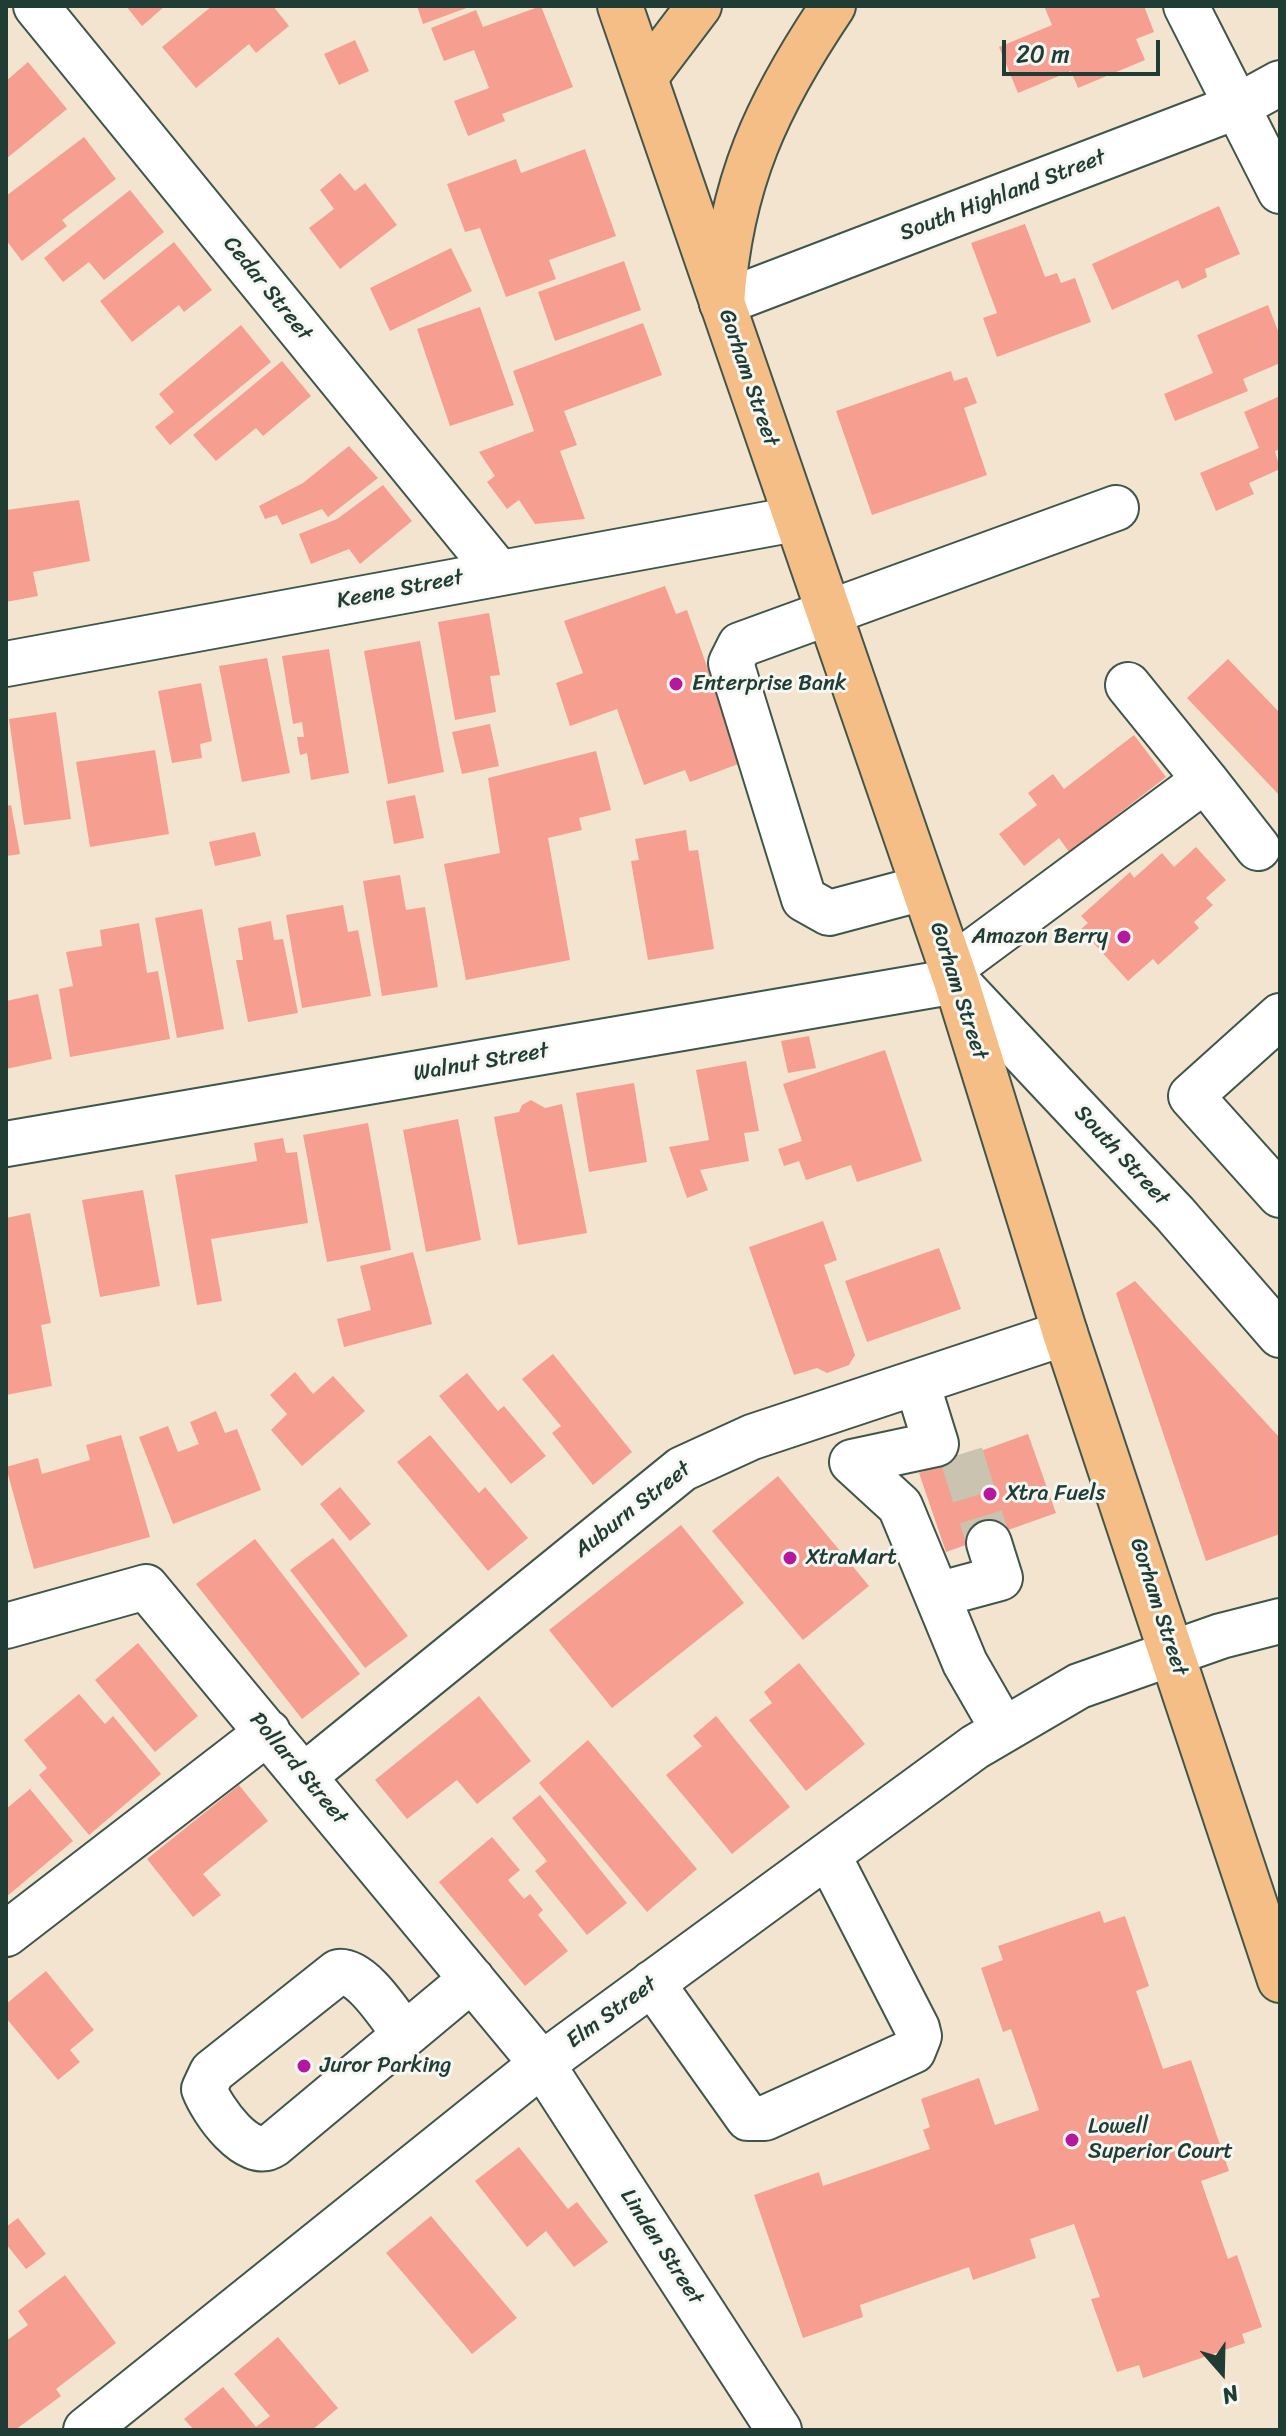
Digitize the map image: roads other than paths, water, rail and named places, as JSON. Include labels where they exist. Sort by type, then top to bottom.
[{"type":"main road","name":"Gorham Street","points":[[620,6],[954,975],[1065,1333],[1280,1980]]},
{"type":"main road","points":[[646,76],[699,6]]},
{"type":"main road","points":[[722,303],[725,254],[749,156],[774,101],[833,6]]},
{"type":"street","name":"Cedar Street","points":[[36,6],[498,572]]},
{"type":"street","points":[[1186,6],[1280,191]]},
{"type":"street","name":"South Highland Street","points":[[722,303],[1238,106],[1280,83]]},
{"type":"street","points":[[923,888],[829,913],[804,899],[731,663],[740,645],[1116,508]]},
{"type":"street","name":"Keene Street","points":[[6,664],[795,519]]},
{"type":"street","points":[[1128,685],[1258,848]]},
{"type":"street","points":[[954,975],[1205,780]]},
{"type":"street","name":"Walnut Street","points":[[6,1144],[954,975]]},
{"type":"street","name":"South Street","points":[[954,975],[1175,1214],[1280,1335]]},
{"type":"street","points":[[1280,1016],[1191,1096],[1280,1195]]},
{"type":"street","name":"Auburn Street","points":[[304,1776],[682,1469],[752,1437],[1065,1333]]},
{"type":"street","points":[[917,1383],[949,1449],[852,1462],[900,1506],[965,1663],[1003,1729]]},
{"type":"street","points":[[937,1595],[1000,1578],[989,1543]]},
{"type":"street","name":"Pollard Street","points":[[6,1626],[146,1587],[542,2064]]},
{"type":"street","name":"Elm Street","points":[[86,2430],[542,2064],[1003,1729],[1079,1686],[1173,1652],[1280,1621]]},
{"type":"street","points":[[6,1934],[268,1732]]},
{"type":"street","points":[[652,1983],[743,2114],[751,2118],[765,2118],[913,2051],[918,2040],[917,2028],[828,1855]]},
{"type":"street","points":[[405,2035],[472,1979]]},
{"type":"street","name":"Linden Street","points":[[542,2064],[779,2430]]},
{"type":"tunnel","points":[[961,1454],[989,1543]]},
{"type":"place","name":"Enterprise Bank","points":[[676,684]]},
{"type":"place","name":"Amazon Berry","points":[[1124,937]]},
{"type":"place","name":"Xtra Fuels","points":[[990,1494]]},
{"type":"place","name":"XtraMart","points":[[790,1558]]},
{"type":"place","name":"Juror Parking","points":[[304,2066]]},
{"type":"place","name":"Lowell Superior Court","points":[[1072,2140]]}]
